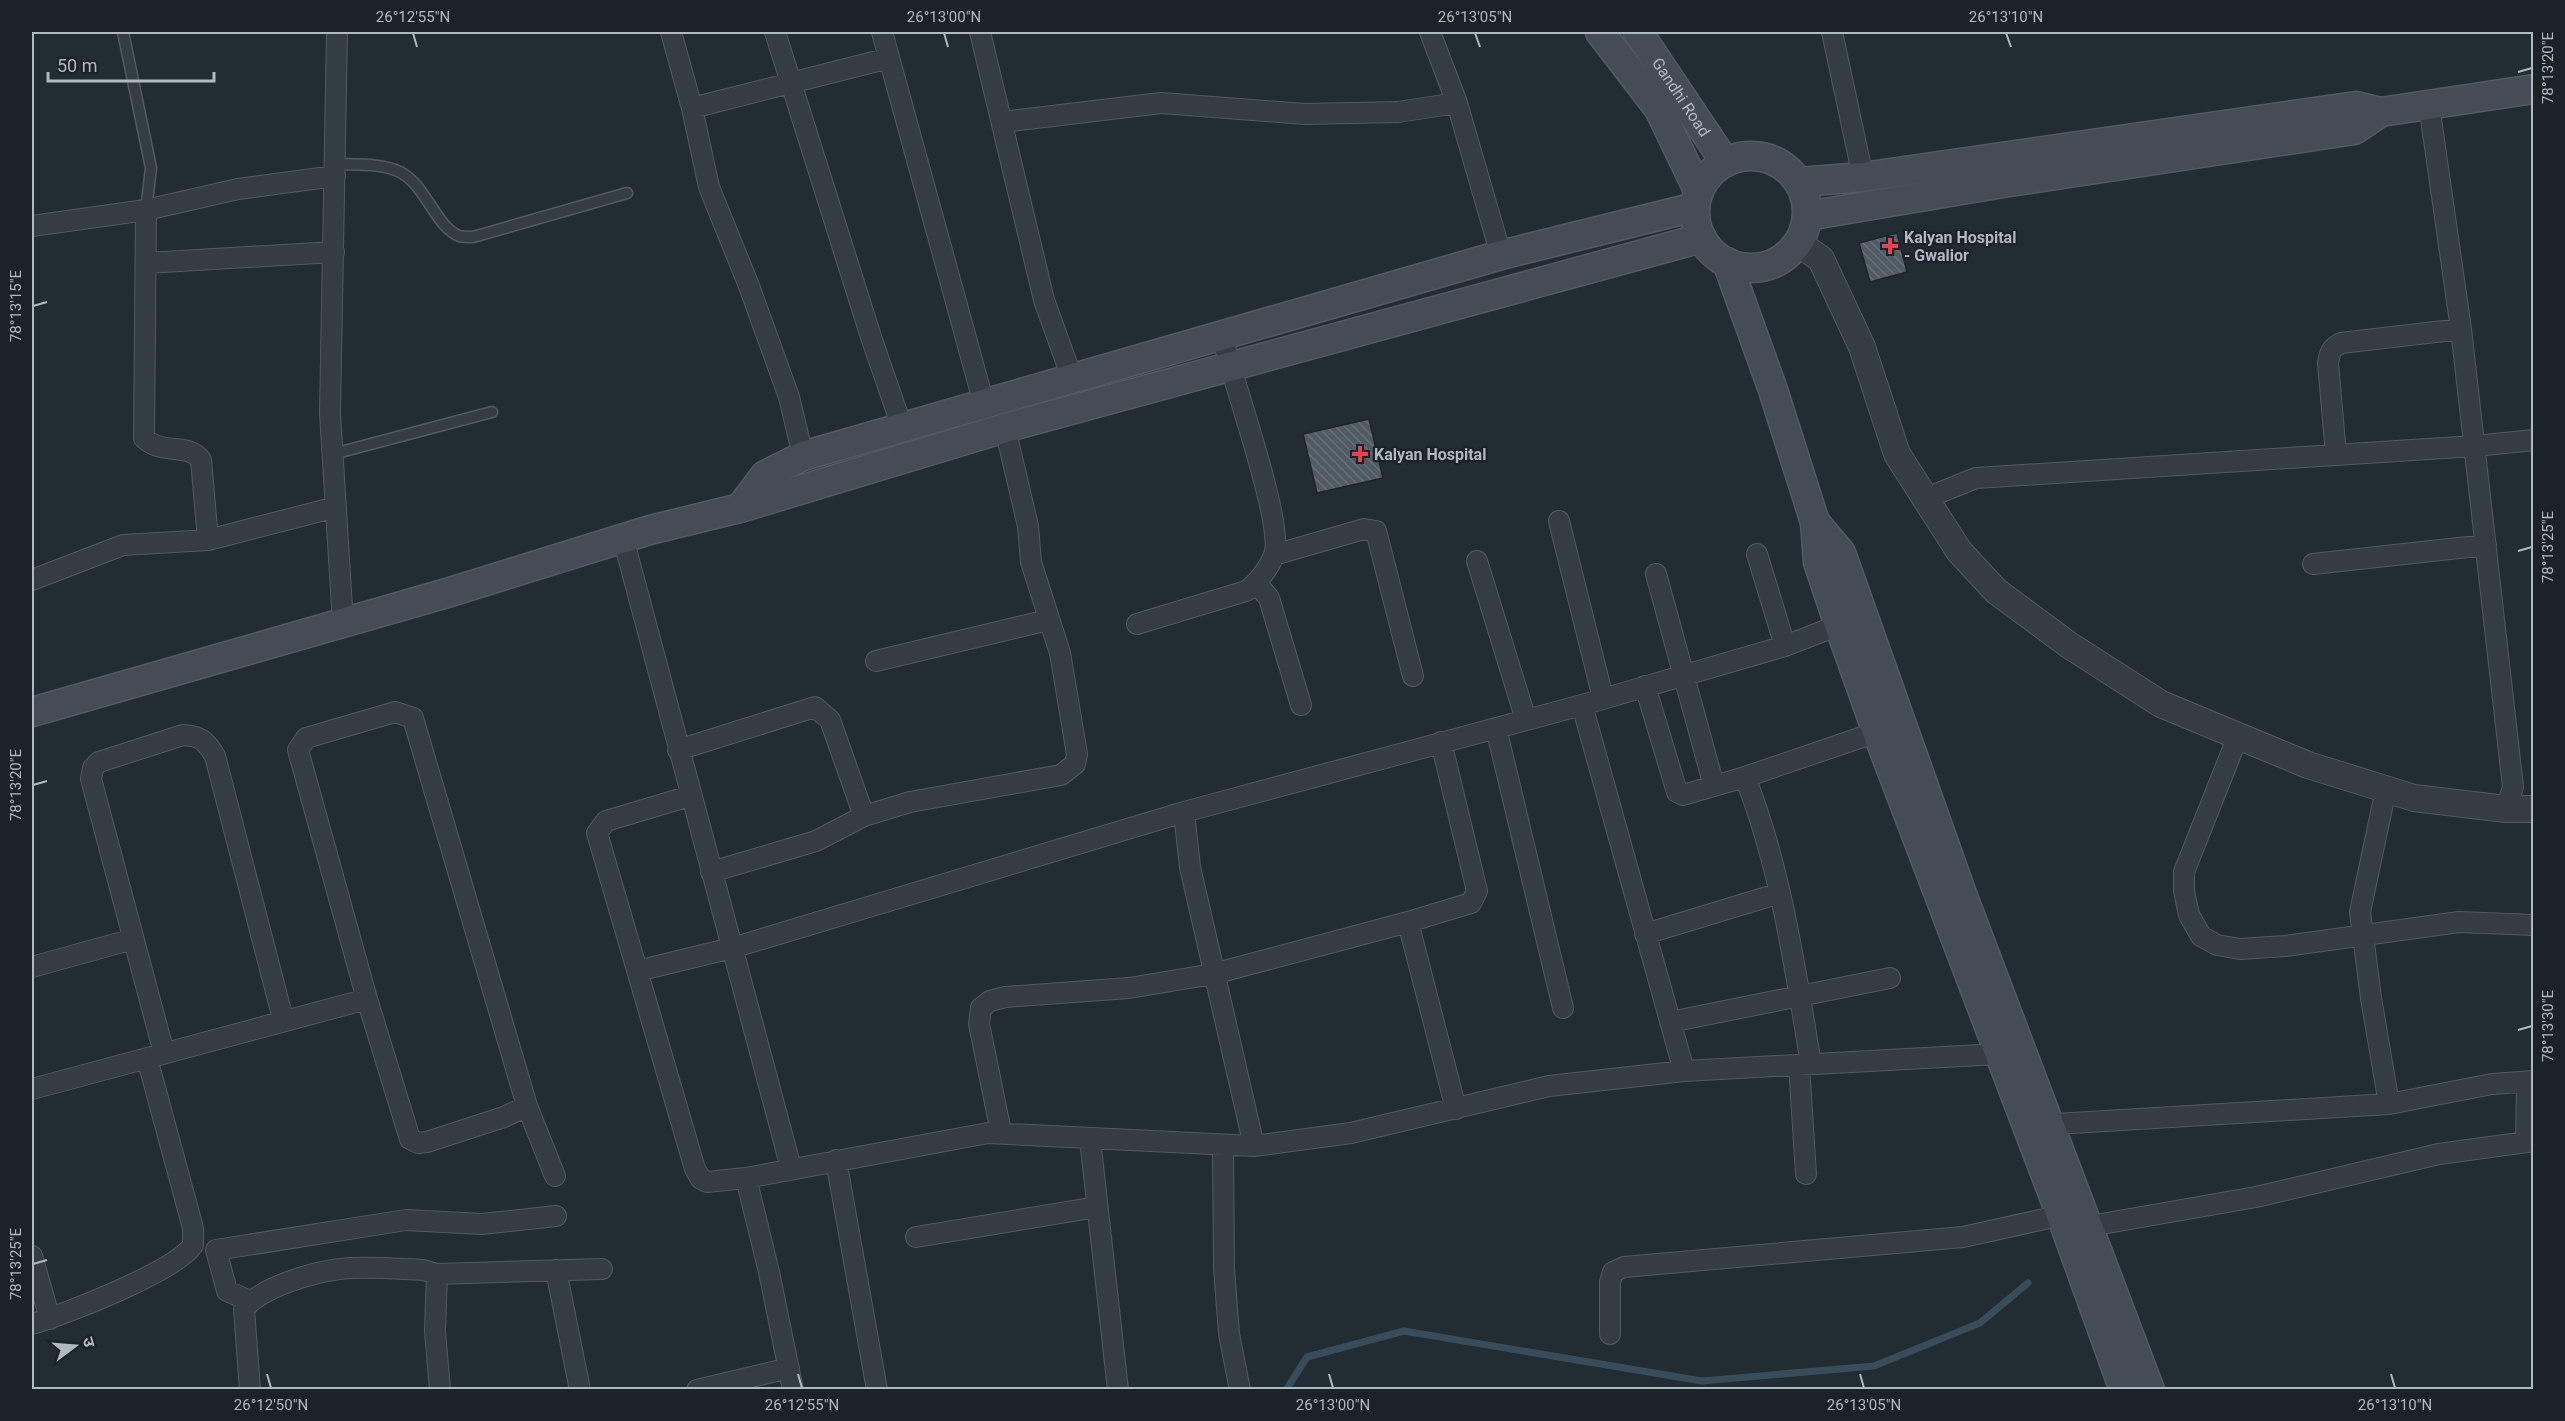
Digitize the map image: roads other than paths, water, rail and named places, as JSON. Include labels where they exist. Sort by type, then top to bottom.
[{"type":"main road","points":[[740,508],[765,476],[803,456],[1697,200],[1714,170],[1725,162],[1741,157],[1758,156],[1774,160],[1788,169],[1799,182],[1806,199],[1807,216],[1798,243],[1787,255],[1766,266],[1742,267],[1727,262],[1712,252],[1702,238],[1696,223],[1697,200],[1659,109],[1652,75],[1600,32]]},
{"type":"main road","name":"Gandhi Road","points":[[1638,32],[1652,75],[1725,162]]},
{"type":"main road","points":[[1799,182],[1863,177],[2356,106],[2381,112],[2534,89]]},
{"type":"main road","points":[[1807,216],[2009,182],[2354,129],[2381,112]]},
{"type":"main road","points":[[32,712],[343,623],[623,538],[740,508],[1005,428],[1702,238]]},
{"type":"main road","points":[[1727,262],[1773,390],[1815,522],[1818,562],[1877,732],[1999,1054],[2038,1125]]},
{"type":"main road","points":[[1815,522],[1841,554],[2038,1125],[2150,1389]]},
{"type":"main road","points":[[2078,1217],[2124,1389]]},
{"type":"street","points":[[337,32],[330,413],[343,623]]},
{"type":"street","points":[[671,32],[692,108],[709,187],[749,286],[789,397],[803,456]]},
{"type":"street","points":[[775,32],[902,426]]},
{"type":"street","points":[[882,32],[984,404]]},
{"type":"street","points":[[980,32],[1044,300],[1072,378]]},
{"type":"street","points":[[1430,32],[1457,103],[1501,255]]},
{"type":"street","points":[[1652,75],[1654,32]]},
{"type":"street","points":[[1832,32],[1863,177]]},
{"type":"street","points":[[692,108],[789,81],[889,58]]},
{"type":"street","points":[[1002,122],[1161,103],[1305,114],[1398,112],[1457,103]]},
{"type":"street","points":[[2429,105],[2461,329],[2513,787],[2506,809]]},
{"type":"street","points":[[32,226],[146,210],[335,170]]},
{"type":"street","points":[[146,210],[144,438],[153,446],[163,450],[190,450],[196,453],[201,460],[208,540]]},
{"type":"street","points":[[1798,243],[1821,259],[1862,347],[1897,454],[1959,551],[1996,591],[2069,645],[2161,704],[2308,765],[2414,798],[2506,809],[2534,808]]},
{"type":"street","points":[[146,262],[334,252]]},
{"type":"street","points":[[2336,455],[2328,363],[2330,351],[2342,343],[2461,329]]},
{"type":"street","points":[[1137,624],[1246,591],[1256,583],[1274,555],[1275,542],[1266,487],[1229,367],[1222,335]]},
{"type":"street","points":[[711,872],[816,841],[864,816],[909,802],[1061,776],[1075,764],[1077,754],[1060,653],[1031,562],[1028,526],[1005,428]]},
{"type":"street","points":[[1924,499],[1976,478],[2475,446],[2534,440]]},
{"type":"street","points":[[32,580],[123,545],[208,540],[336,507]]},
{"type":"street","points":[[1559,521],[1603,699]]},
{"type":"street","points":[[1274,555],[1364,529],[1376,531],[1413,676]]},
{"type":"street","points":[[623,538],[791,1168]]},
{"type":"street","points":[[2313,564],[2486,545]]},
{"type":"street","points":[[1757,554],[1785,646]]},
{"type":"street","points":[[1477,561],[1526,720]]},
{"type":"street","points":[[1656,574],[1714,786]]},
{"type":"street","points":[[1256,583],[1269,598],[1301,705]]},
{"type":"street","points":[[876,661],[963,638],[1048,620]]},
{"type":"street","points":[[637,971],[732,948],[1184,812],[1603,699],[1785,646],[1839,625]]},
{"type":"street","points":[[1645,686],[1677,792],[1683,795],[1745,777],[1877,732]]},
{"type":"street","points":[[1582,705],[1684,1071]]},
{"type":"street","points":[[678,750],[815,707],[830,720],[864,816]]},
{"type":"street","points":[[527,1106],[504,1117],[427,1142],[418,1143],[410,1139],[367,999],[298,750],[306,738],[395,712],[413,718],[527,1106],[555,1176]]},
{"type":"street","points":[[1496,728],[1563,1008]]},
{"type":"street","points":[[32,1256],[41,1322],[93,1302],[180,1258],[193,1245],[193,1228],[133,939],[91,779],[93,768],[99,762],[183,735],[198,735],[207,743],[215,756],[283,1019]]},
{"type":"street","points":[[2238,736],[2184,872],[2184,891],[2189,915],[2201,936],[2217,945],[2240,949],[2285,946],[2361,934],[2469,922],[2534,925]]},
{"type":"street","points":[[1001,1132],[979,1024],[981,1008],[990,1001],[1005,997],[1129,988],[1214,974],[1471,903],[1476,891],[1441,742]]},
{"type":"street","points":[[1745,777],[1780,893],[1799,995],[1805,1065],[1806,1174]]},
{"type":"street","points":[[2386,789],[2360,912],[2361,934],[2389,1104]]},
{"type":"street","points":[[690,796],[606,821],[597,832],[698,1175],[707,1182],[746,1178],[791,1168],[1001,1132],[1223,1147],[1254,1146],[1351,1133],[1549,1086],[1684,1071],[1999,1054]]},
{"type":"street","points":[[1184,812],[1190,867],[1254,1146]]},
{"type":"street","points":[[1646,934],[1780,893]]},
{"type":"street","points":[[1408,922],[1456,1109]]},
{"type":"street","points":[[32,967],[133,939]]},
{"type":"street","points":[[1670,1022],[1890,978]]},
{"type":"street","points":[[32,1089],[283,1019],[367,999]]},
{"type":"street","points":[[1610,1334],[1610,1282],[1613,1272],[1624,1267],[1963,1237],[2078,1217],[2256,1197],[2439,1154],[2530,1142],[2530,1081],[2492,1084],[2389,1104],[2038,1125]]},
{"type":"street","points":[[1090,1139],[1118,1389]]},
{"type":"street","points":[[1223,1147],[1224,1257],[1228,1334],[1240,1389]]},
{"type":"street","points":[[836,1160],[877,1389]]},
{"type":"street","points":[[746,1178],[793,1389]]},
{"type":"street","points":[[916,1237],[1097,1207]]},
{"type":"street","points":[[250,1301],[227,1291],[216,1250],[406,1220],[482,1224],[556,1215]]},
{"type":"street","points":[[250,1389],[244,1309],[250,1301],[268,1291],[341,1269],[423,1270],[436,1274],[602,1269]]},
{"type":"street","points":[[556,1270],[580,1389]]},
{"type":"street","points":[[436,1274],[435,1331],[440,1389]]},
{"type":"street","points":[[697,1389],[789,1368]]},
{"type":"lane","points":[[123,32],[151,168],[146,210]]},
{"type":"lane","points":[[335,170],[370,166],[399,172],[419,188],[446,226],[459,236],[473,237],[627,193]]},
{"type":"lane","points":[[333,454],[492,412]]},
{"type":"waterway","points":[[1286,1390],[1307,1357],[1404,1331],[1702,1381],[1874,1366],[1980,1323],[2028,1283]]},
{"type":"place","name":"Kalyan Hospital - Gwalior","points":[[1890,246]]},
{"type":"place","name":"Kalyan Hospital","points":[[1360,454]]}]
